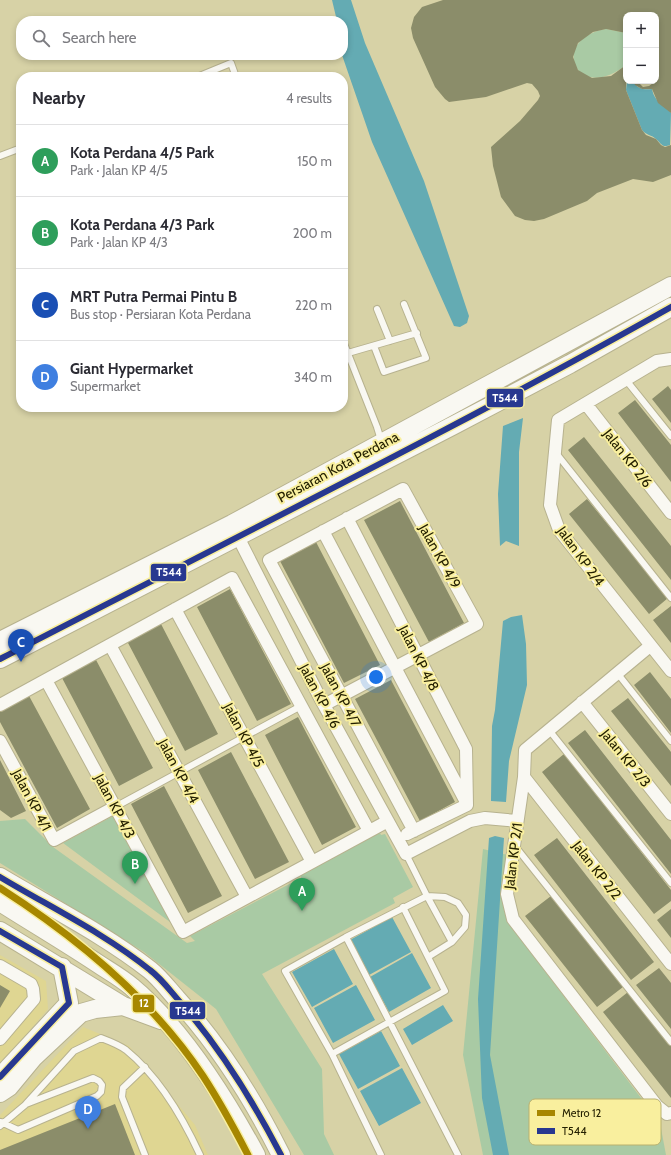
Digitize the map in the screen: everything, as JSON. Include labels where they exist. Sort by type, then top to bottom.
[{"type":"street","name":"Persiaran Kota Perdana","points":[[0,659],[238,536],[671,286]]},
{"type":"street","name":"Persiaran Kota Perdana","points":[[0,641],[232,524],[570,364],[671,308]]},
{"type":"street","points":[[586,404],[657,361],[671,359]]},
{"type":"street","name":"Jalan KP 2/4","points":[[586,404],[558,420],[550,505],[559,530],[671,671]]},
{"type":"street","name":"Jalan KP 2/6","points":[[586,404],[671,512]]},
{"type":"street","name":"Jalan KP 4/9","points":[[347,518],[403,489],[476,624],[418,655]]},
{"type":"street","points":[[323,531],[347,518]]},
{"type":"street","name":"Jalan KP 4/8","points":[[347,518],[466,749],[467,805]]},
{"type":"street","name":"Jalan KP 4/8","points":[[323,531],[396,667],[467,805]]},
{"type":"street","name":"Jalan KP 4/7","points":[[323,531],[269,560],[414,830]]},
{"type":"street","name":"Jalan KP 4/6","points":[[238,536],[322,701],[406,854]]},
{"type":"street","name":"Jalan KP 4/6","points":[[175,609],[232,578],[369,831]]},
{"type":"street","points":[[0,705],[175,609]]},
{"type":"street","name":"Jalan KP 4/5","points":[[175,609],[312,862]]},
{"type":"street","name":"Jalan KP 4/4","points":[[110,645],[247,897]]},
{"type":"street","name":"Jalan KP 2/1","points":[[650,646],[525,750],[524,776],[508,894],[513,919],[652,1099]]},
{"type":"street","points":[[301,706],[342,696],[418,655]]},
{"type":"street","name":"Jalan KP 4/3","points":[[46,680],[183,932],[247,897]]},
{"type":"street","name":"Jalan KP 2/3","points":[[582,702],[671,814]]},
{"type":"street","name":"Jalan KP 4/1","points":[[0,741],[54,840],[115,807]]},
{"type":"street","name":"Jalan KP 2/2","points":[[524,776],[671,964]]},
{"type":"street","points":[[397,838],[467,805]]},
{"type":"street","points":[[406,854],[470,821],[485,818],[517,821]]},
{"type":"street","points":[[247,897],[388,821]]},
{"type":"street","points":[[0,877],[112,943],[151,971],[189,1012],[226,1060],[257,1107],[282,1155]]},
{"type":"street","points":[[0,902],[82,953],[132,987],[167,1023],[206,1072],[236,1119],[256,1155]]},
{"type":"street","points":[[0,931],[62,967],[123,1006],[167,1023]]},
{"type":"street","points":[[0,966],[31,984],[34,999],[2,1034]]},
{"type":"street","points":[[0,1077],[68,1003],[62,967]]},
{"type":"street","points":[[0,1093],[9,1087],[33,1058],[81,1012],[123,1006]]},
{"type":"street","name":"Jalan KP 2/1","points":[[661,1109],[667,1114],[671,1113]]},
{"type":"lane","points":[[209,72],[231,63],[234,72]]},
{"type":"lane","points":[[0,156],[16,150]]},
{"type":"lane","points":[[374,346],[384,372],[426,358],[404,304]]},
{"type":"lane","points":[[377,309],[390,341]]},
{"type":"lane","points":[[385,452],[377,427],[348,353],[417,333]]},
{"type":"lane","points":[[626,380],[671,436]]},
{"type":"lane","points":[[555,451],[671,598]]},
{"type":"lane","points":[[618,674],[671,741]]},
{"type":"lane","points":[[115,807],[301,706]]},
{"type":"lane","points":[[549,730],[671,883]]},
{"type":"lane","points":[[514,844],[671,1042]]},
{"type":"lane","points":[[406,854],[452,942]]},
{"type":"lane","points":[[381,1155],[332,1054],[285,971],[402,907],[427,896],[445,897],[458,903],[466,914],[465,927],[452,942],[428,957]]},
{"type":"lane","points":[[332,1054],[445,991],[402,907]]},
{"type":"lane","points":[[346,937],[458,1155]]},
{"type":"lane","points":[[1,1124],[25,1105],[74,1052],[101,1038],[125,1049],[144,1069],[185,1123],[200,1155]]},
{"type":"lane","points":[[144,1069],[123,1088],[122,1097],[145,1155]]},
{"type":"lane","points":[[1,1124],[18,1130],[97,1096],[101,1092],[102,1085],[99,1081],[93,1078],[25,1105]]},
{"type":"shaded area","points":[[0,955],[46,981],[48,1009],[0,1065]]},
{"type":"shaded area","points":[[83,1027],[129,1046],[195,1125],[208,1155],[0,1155],[0,1115]]},
{"type":"green space","points":[[606,29],[623,32],[623,67],[608,75],[594,78],[582,74],[576,66],[574,55],[578,44],[588,35]]},
{"type":"green space","points":[[113,816],[174,925],[63,843]]},
{"type":"green space","points":[[25,819],[53,847],[187,943],[195,941],[190,936],[301,878],[300,873],[344,848],[380,833],[381,835],[385,834],[413,887],[393,898],[395,903],[262,974],[322,1069],[324,1134],[334,1155],[304,1155],[216,1009],[144,952],[0,863],[0,821]]},
{"type":"green space","points":[[483,849],[508,855],[506,920],[642,1099],[529,1099],[529,1145],[661,1145],[661,1128],[666,1155],[483,1155],[463,1055]]},
{"type":"water","points":[[332,0],[351,0],[365,43],[424,181],[469,316],[467,323],[460,327],[454,326],[372,142],[344,60],[348,60],[348,16],[336,16]]},
{"type":"water","points":[[627,84],[635,84],[641,88],[652,89],[655,98],[668,109],[671,113],[670,145],[662,145],[642,130],[626,90]]},
{"type":"water","points":[[523,418],[519,452],[519,546],[506,541],[500,546],[498,494],[503,426]]},
{"type":"water","points":[[522,615],[526,644],[527,685],[509,761],[506,802],[491,801],[492,726],[495,710],[503,621],[511,617]]},
{"type":"water","points":[[495,836],[504,838],[490,1055],[509,1155],[493,1155],[482,1098],[478,999],[489,838]]},
{"type":"water","points":[[392,917],[411,952],[369,975],[350,940]]},
{"type":"water","points":[[334,949],[353,984],[312,1007],[292,972]]},
{"type":"water","points":[[412,953],[431,988],[389,1012],[370,977]]},
{"type":"water","points":[[356,985],[375,1020],[333,1043],[314,1008]]},
{"type":"water","points":[[443,1005],[453,1021],[412,1045],[403,1029]]},
{"type":"water","points":[[381,1031],[400,1066],[358,1089],[339,1054]]},
{"type":"water","points":[[402,1068],[421,1103],[379,1126],[360,1091]]},
{"type":"building","points":[[443,0],[671,0],[671,113],[658,103],[652,89],[642,89],[634,84],[640,84],[643,87],[652,84],[659,84],[659,12],[623,12],[623,32],[606,29],[593,32],[578,43],[573,57],[578,70],[592,78],[611,76],[623,67],[623,84],[626,84],[626,90],[642,130],[646,135],[656,139],[661,145],[665,147],[671,145],[671,175],[653,182],[633,179],[597,193],[587,201],[544,219],[534,221],[525,220],[515,216],[501,197],[493,166],[491,147],[520,121],[538,100],[540,96],[538,91],[532,84],[527,83],[486,97],[449,102],[435,87],[413,38],[411,28],[414,17],[422,7]]},
{"type":"building","points":[[668,386],[671,390],[671,423],[652,399]]},
{"type":"building","points":[[635,400],[671,445],[671,482],[618,413]]},
{"type":"building","points":[[584,437],[671,546],[671,580],[568,450]]},
{"type":"building","points":[[587,499],[668,598],[649,614],[569,514]]},
{"type":"building","points":[[400,501],[464,623],[429,642],[364,520]]},
{"type":"building","points":[[316,542],[380,665],[344,683],[280,561]]},
{"type":"building","points":[[230,589],[291,704],[257,721],[197,607]]},
{"type":"building","points":[[671,606],[671,643],[653,620]]},
{"type":"building","points":[[161,624],[218,734],[185,751],[127,641]]},
{"type":"building","points":[[95,658],[153,768],[119,786],[61,676]]},
{"type":"building","points":[[650,672],[671,699],[671,733],[634,685]]},
{"type":"building","points":[[391,680],[455,802],[420,821],[355,699]]},
{"type":"building","points":[[28,694],[90,809],[57,828],[0,722],[0,709]]},
{"type":"building","points":[[628,698],[671,752],[671,786],[611,711]]},
{"type":"building","points":[[298,717],[356,827],[322,845],[265,735]]},
{"type":"building","points":[[585,730],[671,840],[671,874],[568,743]]},
{"type":"building","points":[[231,752],[289,862],[255,879],[198,770]]},
{"type":"building","points":[[564,754],[671,890],[671,901],[654,914],[542,772]]},
{"type":"building","points":[[0,760],[26,811],[11,818],[0,810]]},
{"type":"building","points":[[164,786],[222,896],[188,913],[131,804]]},
{"type":"building","points":[[557,838],[654,962],[631,980],[534,855]]},
{"type":"building","points":[[551,896],[623,987],[597,1007],[525,916]]},
{"type":"building","points":[[671,909],[671,938],[657,920]]},
{"type":"building","points":[[659,968],[671,983],[671,1029],[636,985]]},
{"type":"building","points":[[0,985],[10,991],[0,1008]]},
{"type":"building","points":[[628,992],[671,1046],[671,1098],[603,1012]]},
{"type":"building","points":[[115,1104],[135,1155],[0,1155],[0,1150]]},
{"type":"metro line","name":"12","points":[[0,888],[29,907],[85,949],[136,995],[183,1048],[203,1076],[227,1115],[248,1155]]},
{"type":"transit line","name":"T544","points":[[0,659],[505,398],[671,307]]},
{"type":"transit line","name":"T544","points":[[0,877],[96,932],[158,977],[196,1021],[223,1057],[248,1095],[281,1155]]},
{"type":"transit line","name":"T544","points":[[0,931],[62,967],[69,1003],[0,1077]]},
{"type":"place","name":"MRT Putra Permai Pintu B","points":[[21,662]]},
{"type":"place","name":"Kota Perdana 4/3 Park","points":[[135,884]]},
{"type":"place","name":"Kota Perdana 4/5 Park","points":[[302,911]]},
{"type":"place","name":"Giant Hypermarket","points":[[88,1129]]}]
